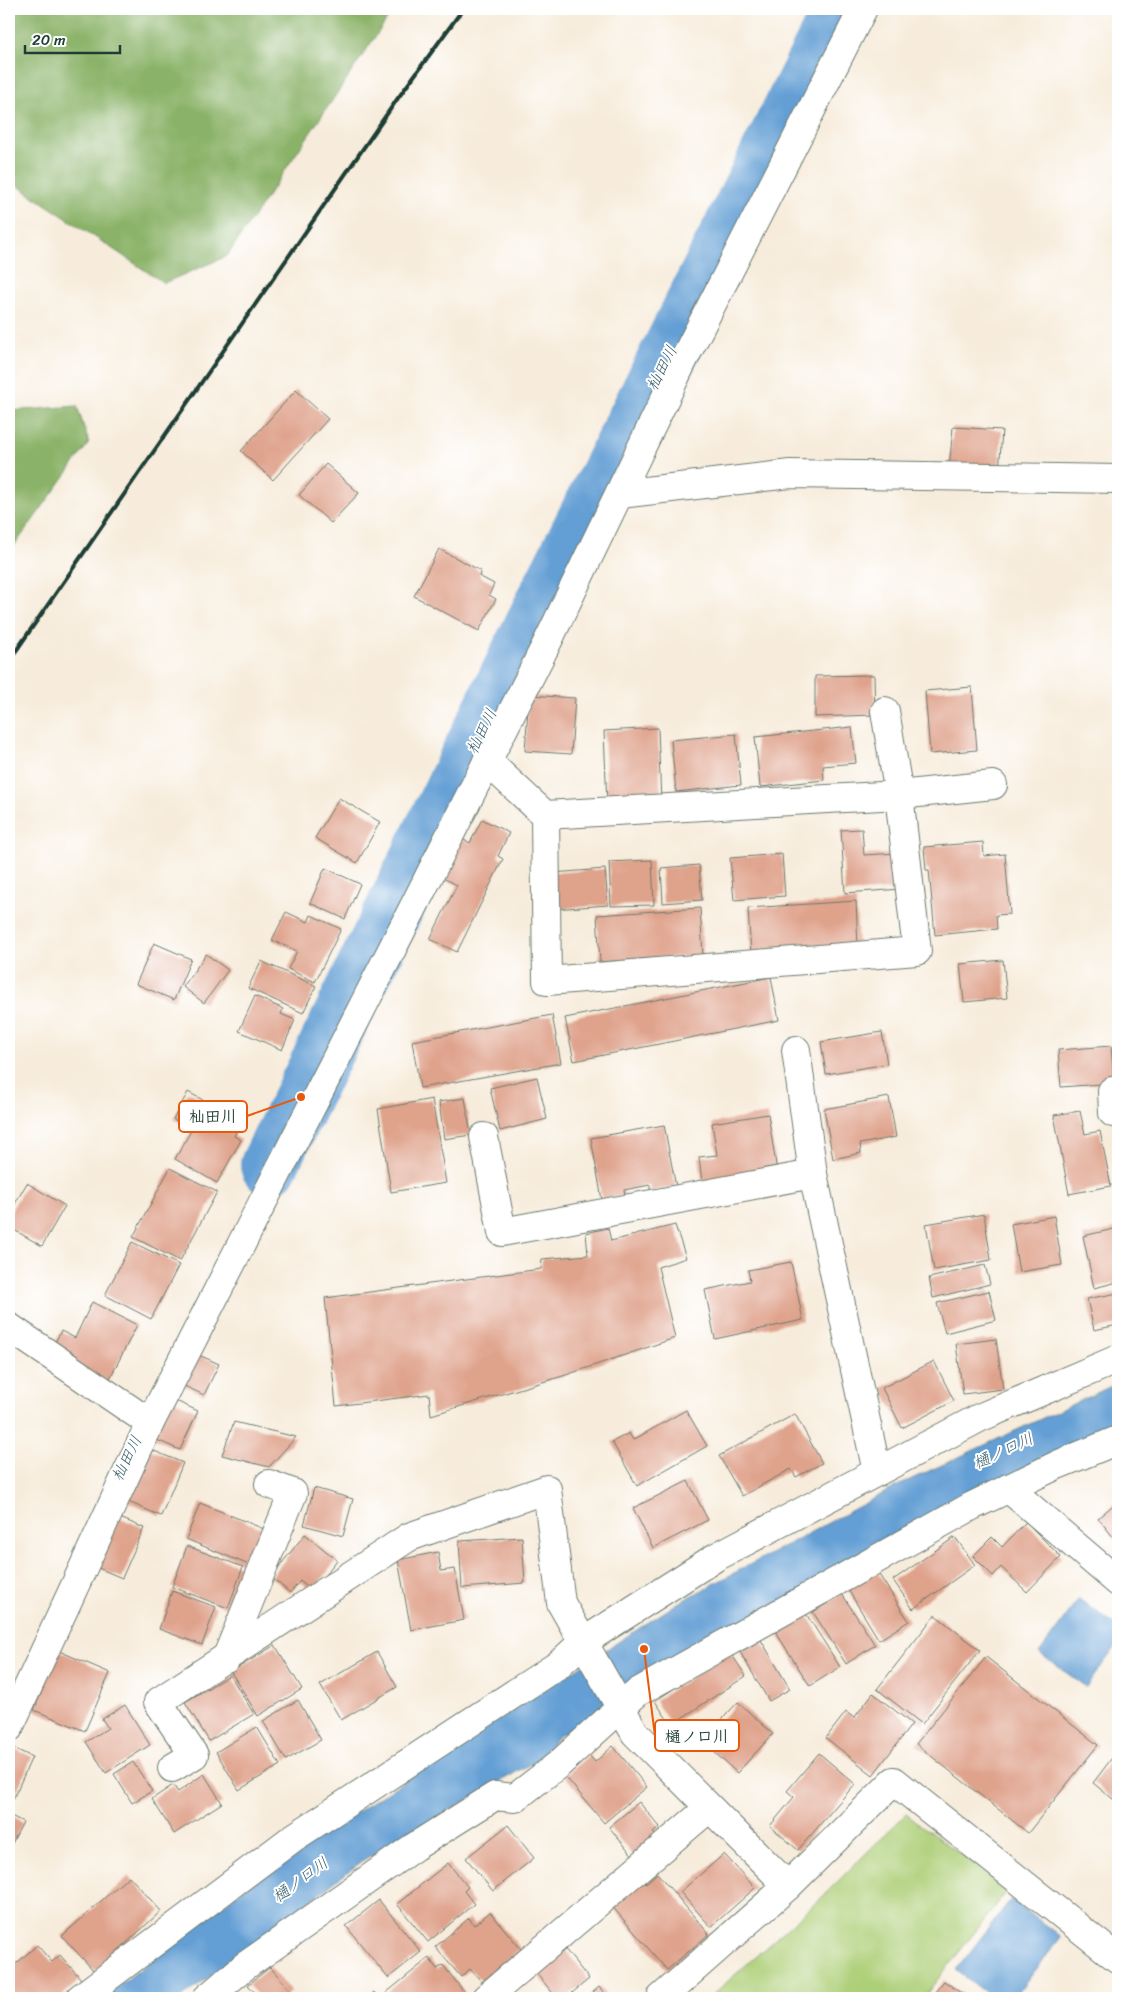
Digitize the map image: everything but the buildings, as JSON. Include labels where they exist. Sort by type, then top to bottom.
[{"type":"street","points":[[9,1728],[150,1423],[487,761],[620,494],[683,361],[863,9]]},
{"type":"street","points":[[620,494],[790,474],[1118,480]]},
{"type":"street","points":[[545,815],[547,981],[917,951],[899,795],[885,711]]},
{"type":"street","points":[[487,761],[545,815],[899,795],[992,785]]},
{"type":"street","points":[[796,1050],[813,1174],[877,1472]]},
{"type":"street","points":[[484,1137],[502,1232],[813,1174]]},
{"type":"street","points":[[9,1327],[150,1423]]},
{"type":"street","points":[[80,1998],[293,1838],[558,1665],[588,1650],[716,1558],[979,1418],[1118,1359]]},
{"type":"street","points":[[207,1998],[245,1966],[414,1847],[495,1796],[515,1798],[559,1764],[616,1703],[1008,1488],[1118,1440]]},
{"type":"street","points":[[226,1659],[292,1493],[269,1484]]},
{"type":"street","points":[[1008,1488],[1118,1582]]},
{"type":"street","points":[[172,1768],[194,1755],[158,1702],[409,1537],[547,1489],[562,1604],[616,1703],[635,1733],[788,1886]]},
{"type":"street","points":[[661,1998],[788,1886],[894,1781],[1118,1959]]},
{"type":"street","points":[[486,1998],[709,1808]]},
{"type":"green space","points":[[9,9],[394,9],[227,256],[164,283],[9,180]]},
{"type":"green space","points":[[77,406],[89,443],[9,553],[9,411]]},
{"type":"green space","points":[[906,1814],[1008,1890],[923,1998],[709,1998],[820,1899]]},
{"type":"water","points":[[1118,1383],[1118,1425],[559,1735],[539,1759],[365,1859],[181,1998],[103,1998],[272,1867],[678,1603],[901,1484]]},
{"type":"water","points":[[1079,1599],[1118,1627],[1118,1644],[1086,1687],[1039,1653]]},
{"type":"water","points":[[1011,1899],[1061,1937],[1014,1998],[993,1998],[956,1970]]},
{"type":"waterway","name":"杣田川","points":[[269,1165],[557,577],[842,9]]},
{"type":"railway","points":[[9,661],[398,98],[463,9]]},
{"type":"place","name":"杣田川","points":[[301,1097]]},
{"type":"place","name":"樋ノ口川","points":[[644,1649]]}]
